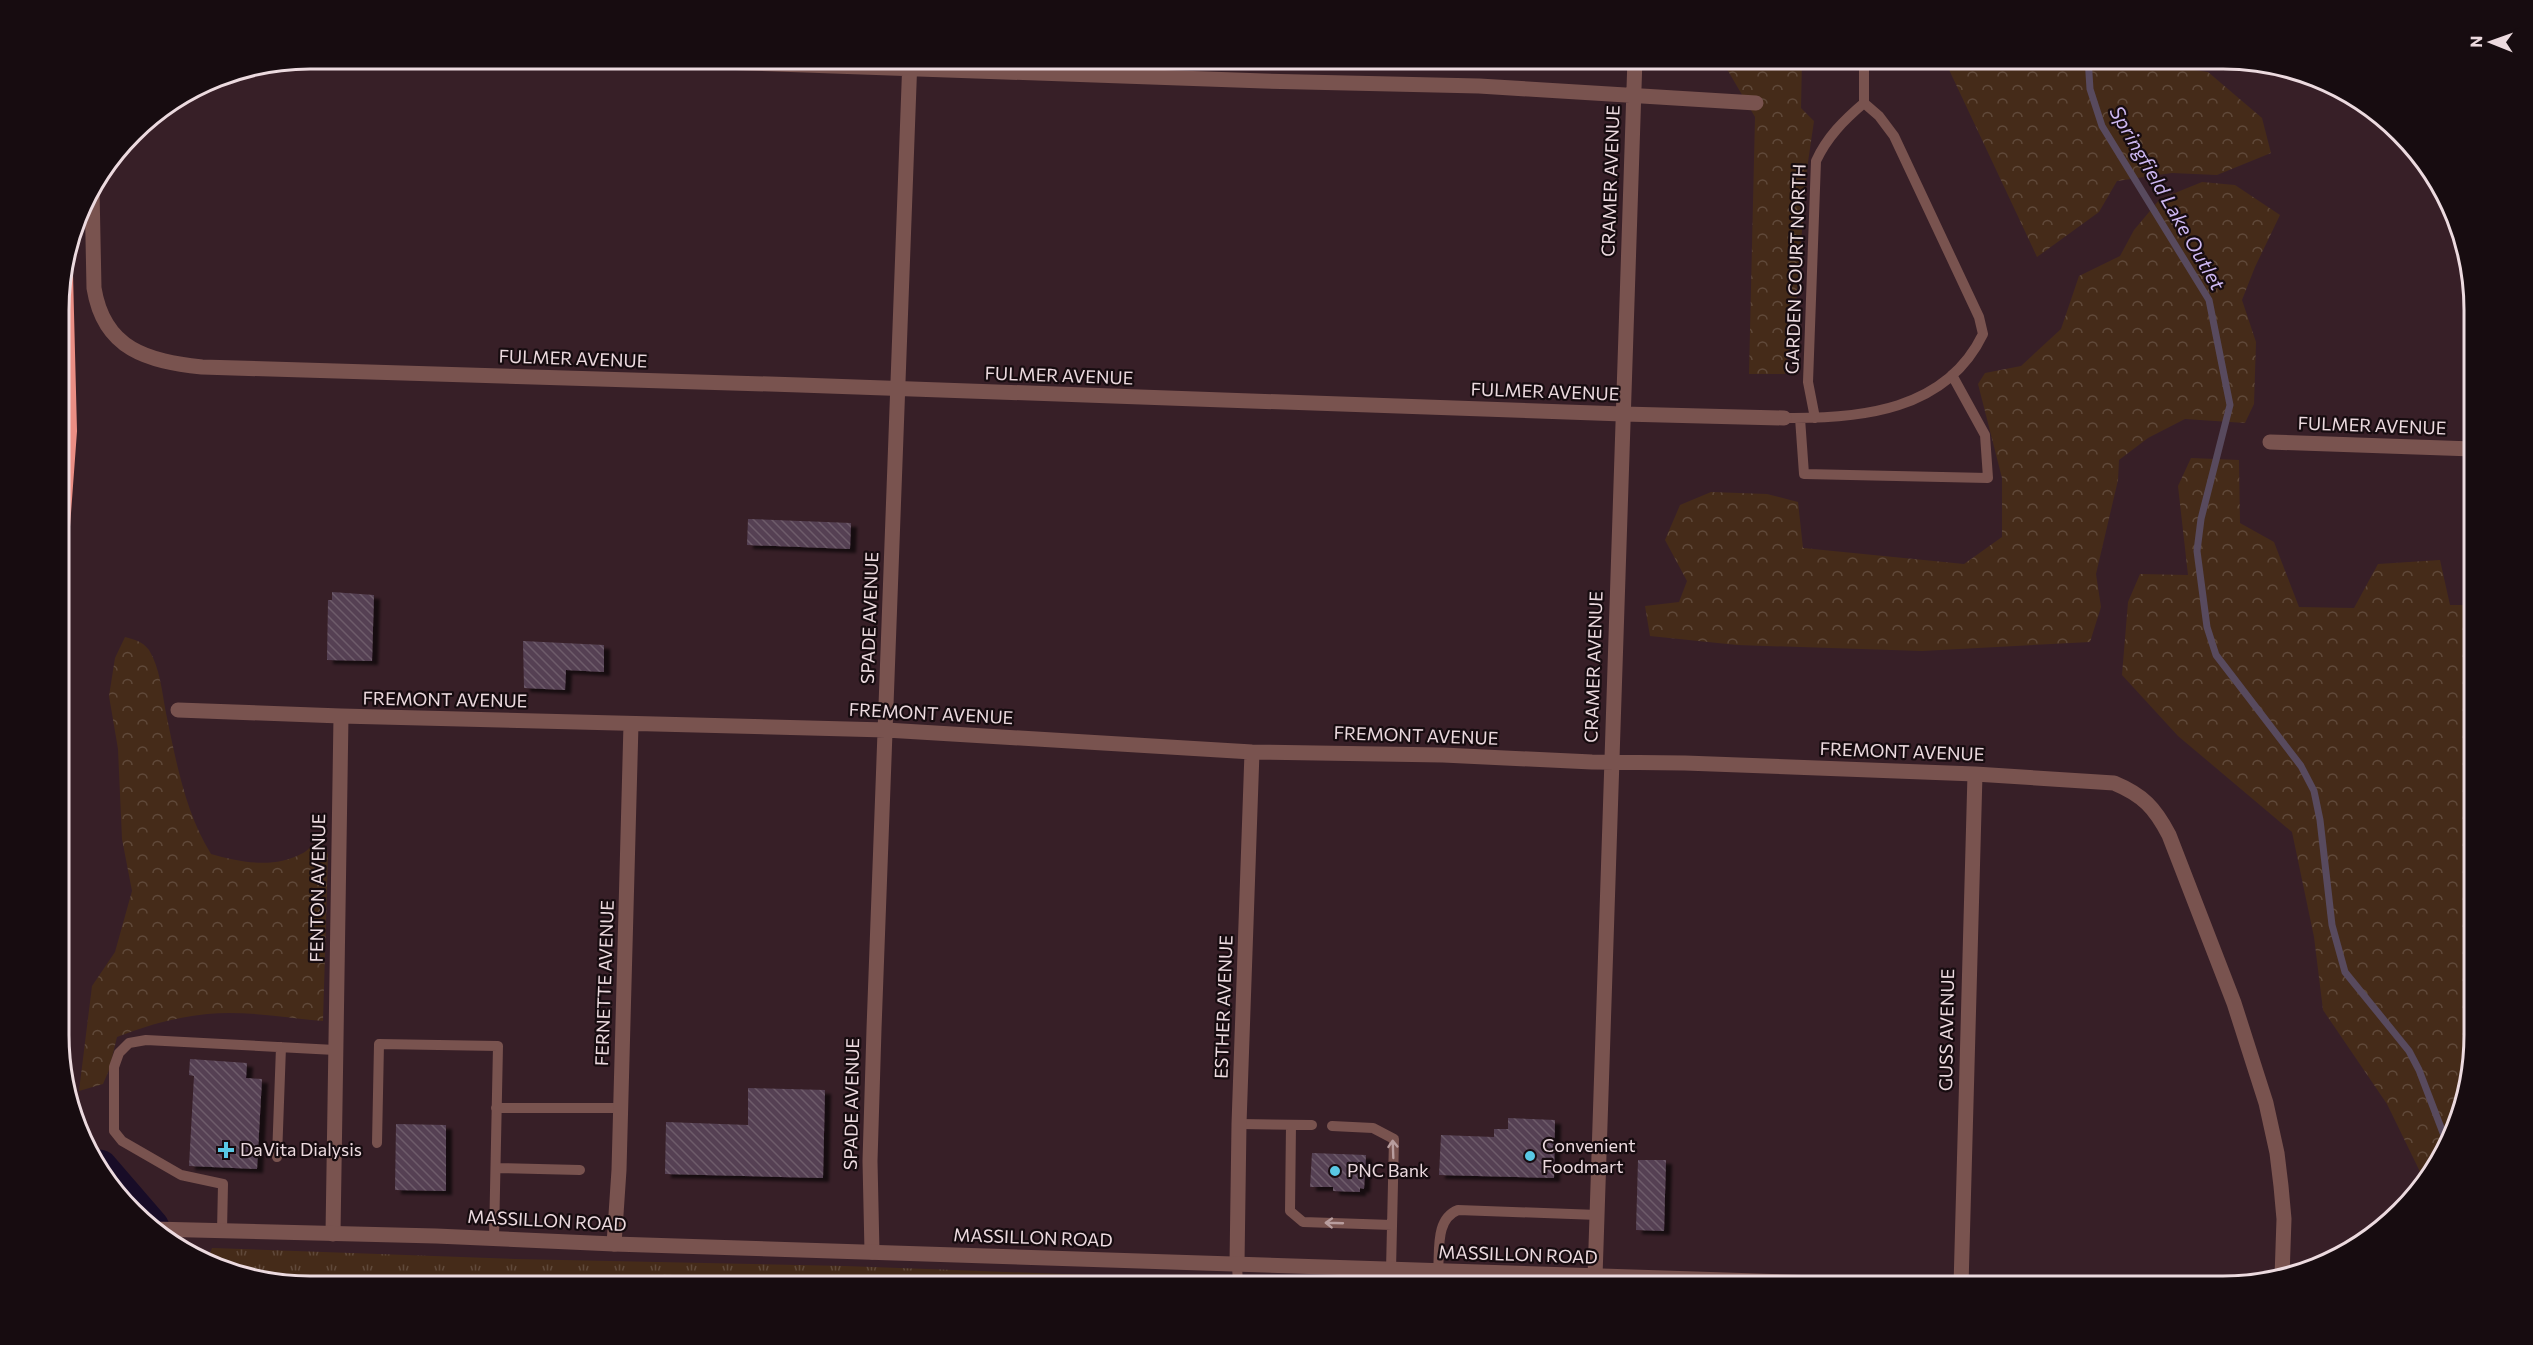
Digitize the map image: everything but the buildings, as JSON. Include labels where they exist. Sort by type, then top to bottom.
[{"type":"street","name":"SPADE AVENUE","points":[[872,1252],[870,1139],[910,69]]},
{"type":"street","points":[[1039,69],[1479,86],[1756,103]]},
{"type":"street","name":"CRAMER AVENUE","points":[[1595,1276],[1635,69]]},
{"type":"street","name":"FULMER AVENUE","points":[[92,207],[94,288],[97,305],[104,320],[125,344],[150,359],[165,363],[202,367],[1784,418]]},
{"type":"street","name":"FULMER AVENUE","points":[[2270,441],[2464,449]]},
{"type":"street","name":"FREMONT AVENUE","points":[[178,710],[886,730],[1252,752],[1443,755],[1975,774],[2114,783],[2131,790],[2147,801],[2161,819],[2234,1003],[2266,1103],[2277,1153],[2284,1219],[2282,1269]]},
{"type":"street","name":"FENTON AVENUE","points":[[333,1234],[341,716]]},
{"type":"street","name":"FERNETTE AVENUE","points":[[614,1244],[631,724]]},
{"type":"street","name":"ESTHER AVENUE","points":[[1237,1264],[1239,1124],[1252,752]]},
{"type":"street","name":"GUSS AVENUE","points":[[1961,1276],[1975,774]]},
{"type":"street","name":"MASSILLON ROAD","points":[[169,1230],[494,1238],[614,1244],[1438,1271],[1506,1276]]},
{"type":"lane","points":[[1864,69],[1864,103]]},
{"type":"lane","name":"FULMER AVENUE","points":[[1784,418],[1875,413],[1927,392],[1952,375],[1976,350],[1983,334],[1979,317],[1894,136],[1879,116],[1864,103]]},
{"type":"lane","name":"GARDEN COURT NORTH","points":[[1815,418],[1808,382],[1816,160],[1822,147],[1841,123],[1864,103]]},
{"type":"lane","points":[[1800,418],[1804,474],[1988,478],[1985,435],[1952,375]]},
{"type":"lane","points":[[222,1231],[223,1184],[181,1175],[122,1141],[114,1131],[114,1068],[119,1053],[129,1043],[146,1040],[281,1047],[335,1055]]},
{"type":"lane","points":[[377,1143],[379,1044],[498,1046],[494,1238]]},
{"type":"lane","points":[[277,1158],[281,1047]]},
{"type":"lane","points":[[496,1108],[620,1108]]},
{"type":"lane","points":[[1239,1124],[1312,1125]]},
{"type":"lane","points":[[1291,1125],[1290,1211],[1303,1222],[1392,1225]]},
{"type":"lane","points":[[1332,1126],[1373,1128],[1394,1139],[1391,1270]]},
{"type":"lane","points":[[496,1168],[580,1170]]},
{"type":"lane","points":[[1438,1271],[1442,1225],[1449,1214],[1458,1210],[1598,1215]]},
{"type":"lane","points":[[1237,1264],[1238,1276]]},
{"type":"green space","points":[[1727,69],[1802,69],[1801,108],[1814,121],[1807,169],[1796,304],[1785,374],[1749,374],[1755,117]]},
{"type":"green space","points":[[1949,69],[2187,69],[2208,72],[2262,118],[2271,153],[2217,175],[2172,173],[2117,181],[2099,212],[2037,257]]},
{"type":"green space","points":[[2202,182],[2235,185],[2280,215],[2242,300],[2256,342],[2254,404],[2245,423],[2185,419],[2148,438],[2119,460],[2118,480],[2096,574],[2101,607],[2090,642],[1922,651],[1737,645],[1650,636],[1645,606],[1679,602],[1687,581],[1665,540],[1680,505],[1711,492],[1767,494],[1798,502],[1803,548],[1964,564],[2002,537],[2002,478],[1978,384],[1985,373],[2021,366],[2061,329],[2079,276],[2120,256],[2134,230],[2160,199]]},
{"type":"green space","points":[[2191,458],[2239,460],[2240,523],[2274,542],[2299,607],[2354,608],[2378,564],[2440,560],[2450,605],[2464,605],[2464,1035],[2462,1066],[2456,1097],[2446,1127],[2420,1173],[2387,1104],[2323,1010],[2314,937],[2292,832],[2178,736],[2122,675],[2128,602],[2140,574],[2188,575],[2178,486]]},
{"type":"green space","points":[[125,637],[144,645],[156,664],[182,786],[194,821],[211,854],[256,863],[268,863],[290,859],[304,853],[319,838],[328,854],[323,1021],[221,1013],[184,1017],[150,1026],[117,1037],[103,1084],[79,1091],[92,986],[115,952],[132,891],[122,839],[118,749],[109,696],[115,658]]},
{"type":"green space","points":[[212,1248],[1116,1276],[310,1276],[279,1274],[248,1268],[210,1254]]},
{"type":"green space","points":[[648,1274],[703,1276],[648,1276]]},
{"type":"waterway","name":"Springfield Lake Outlet","points":[[2089,69],[2090,89],[2102,126],[2209,300],[2230,405],[2201,519],[2197,551],[2207,627],[2216,655],[2301,766],[2314,791],[2320,820],[2332,925],[2345,972],[2409,1051],[2419,1070],[2443,1133]]},
{"type":"place","name":"DaVita Dialysis","points":[[226,1150]]},
{"type":"place","name":"Convenient Foodmart","points":[[1530,1156]]},
{"type":"place","name":"PNC Bank","points":[[1335,1171]]}]
